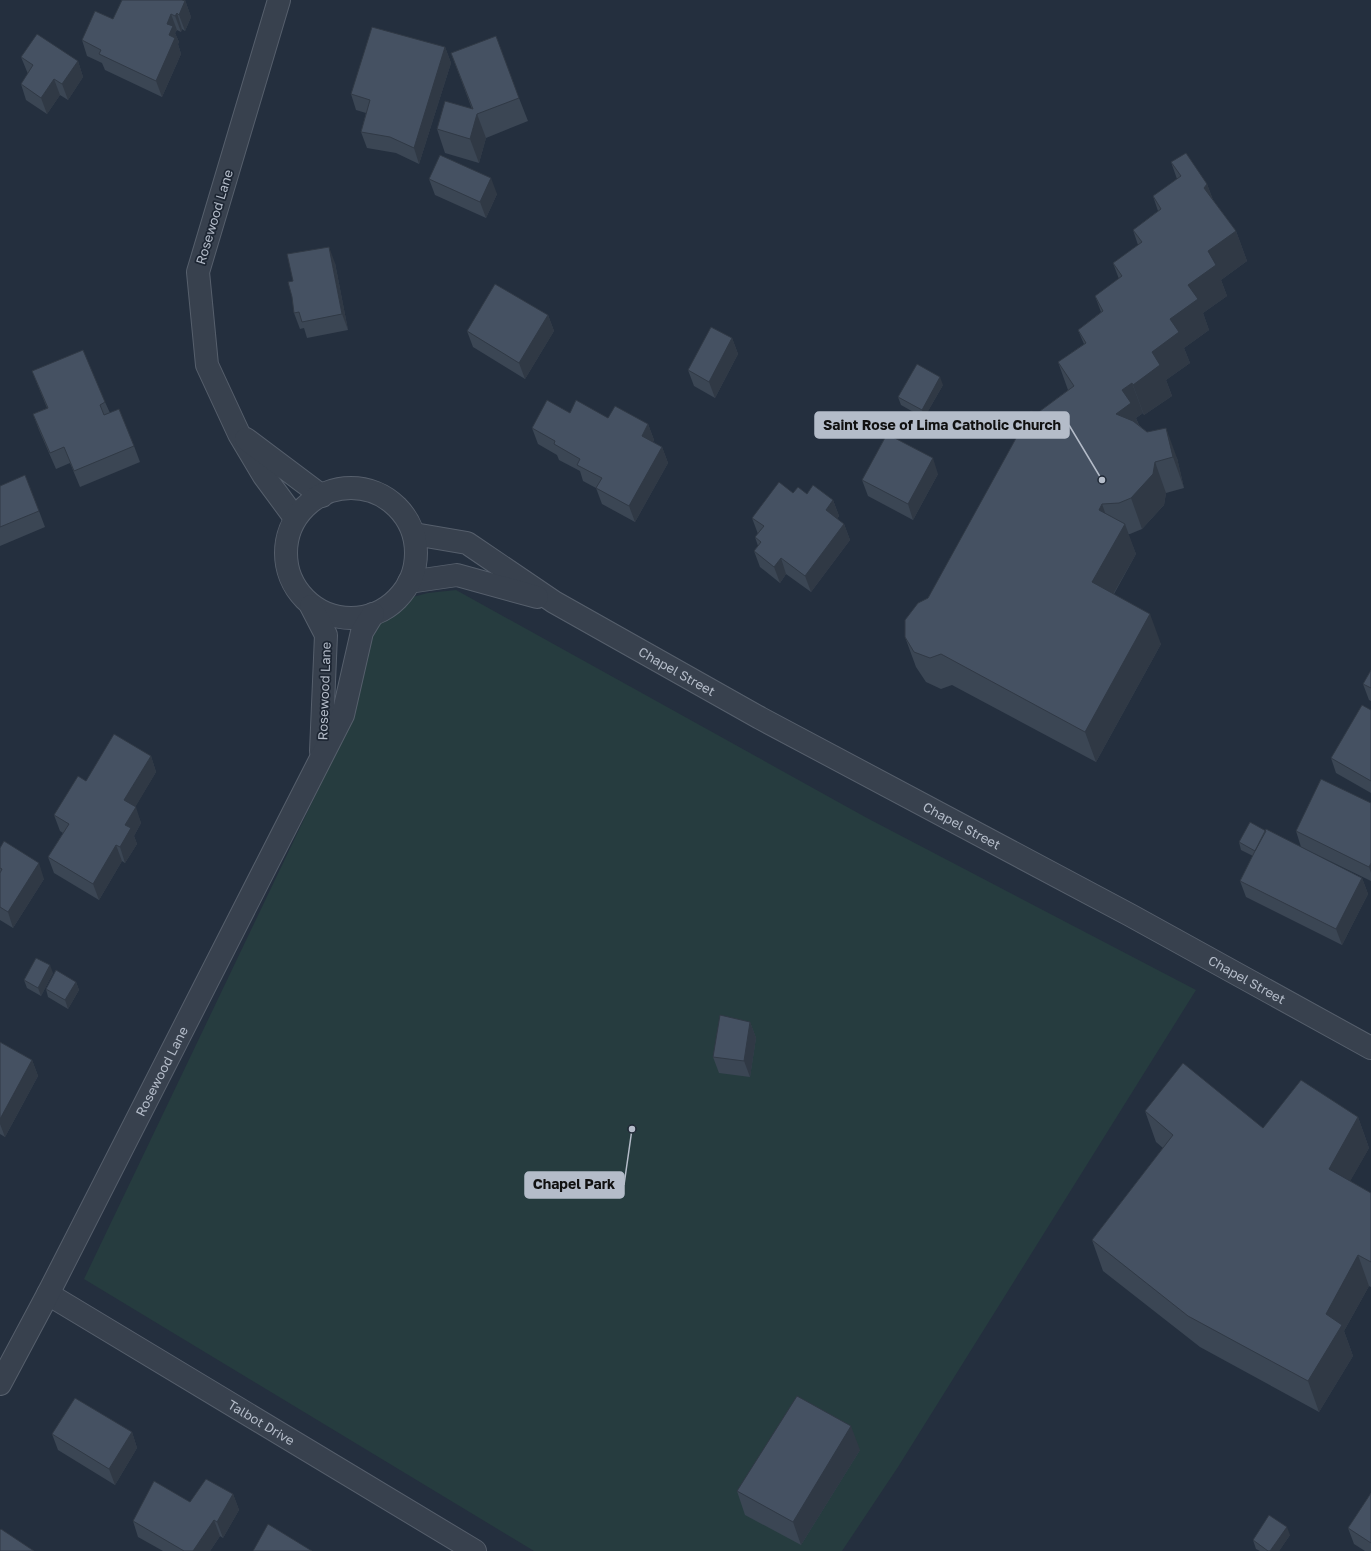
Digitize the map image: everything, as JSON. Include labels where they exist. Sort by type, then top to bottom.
[{"type":"street","name":"Rosewood Lane","points":[[279,0],[198,272],[207,365],[239,434],[264,476],[296,518]]},
{"type":"street","name":"Rosewood Lane","points":[[239,434],[322,496]]},
{"type":"street","points":[[338,489],[361,489],[382,496],[400,510],[414,534],[412,576],[401,596],[384,610],[362,618],[339,618],[312,606],[296,590],[287,568],[290,528],[296,518],[317,497],[322,496],[338,489]]},
{"type":"street","name":"Chapel Street","points":[[414,534],[467,543],[554,602],[760,718],[1130,915],[1371,1048]]},
{"type":"street","name":"Chapel Street","points":[[409,582],[457,576],[554,602]]},
{"type":"street","name":"Rosewood Lane","points":[[312,606],[326,635],[321,756]]},
{"type":"street","name":"Rosewood Lane","points":[[0,1384],[48,1294],[343,715],[362,632],[373,614]]},
{"type":"street","name":"Talbot Drive","points":[[48,1294],[475,1551]]},
{"type":"green space","points":[[456,590],[867,818],[1196,990],[898,1467],[842,1551],[534,1551],[84,1279],[351,721],[376,621],[401,600],[428,593]]},
{"type":"building","points":[[122,0],[185,1],[179,15],[177,13],[175,16],[171,14],[167,24],[173,26],[169,35],[175,38],[156,81],[99,54],[101,50],[82,40],[95,11],[113,19]]},
{"type":"building","points":[[372,27],[445,47],[414,148],[390,137],[361,132],[370,100],[351,94]]},
{"type":"building","points":[[37,34],[78,61],[62,84],[54,79],[41,98],[21,84],[33,65],[21,57]]},
{"type":"building","points":[[496,36],[519,98],[477,114],[470,139],[437,129],[445,101],[473,109],[451,53]]},
{"type":"building","points":[[1186,153],[1207,184],[1204,188],[1236,231],[1208,251],[1216,265],[1188,285],[1198,299],[1170,319],[1179,332],[1152,352],[1160,365],[1133,385],[1132,383],[1122,390],[1131,403],[1116,414],[1133,421],[1147,432],[1166,428],[1173,457],[1155,462],[1153,474],[1131,498],[1119,503],[1102,504],[1099,510],[1125,524],[1092,582],[1150,614],[1085,732],[941,654],[930,658],[914,652],[905,637],[905,620],[918,603],[928,598],[1031,411],[1036,414],[1074,386],[1058,362],[1086,343],[1078,330],[1103,311],[1095,296],[1122,276],[1113,263],[1142,242],[1133,230],[1161,209],[1153,196],[1181,176],[1171,162]]},
{"type":"building","points":[[440,155],[491,178],[480,202],[429,179]]},
{"type":"building","points":[[329,247],[342,314],[302,322],[299,312],[294,313],[288,282],[293,281],[287,254]]},
{"type":"building","points":[[495,284],[548,315],[519,363],[467,331]]},
{"type":"building","points":[[711,327],[732,338],[709,382],[688,370]]},
{"type":"building","points":[[83,350],[105,402],[100,405],[104,415],[119,409],[134,446],[74,471],[64,447],[50,453],[33,414],[48,408],[32,371]]},
{"type":"building","points":[[917,364],[940,377],[922,410],[898,397]]},
{"type":"building","points":[[547,400],[570,413],[576,400],[608,418],[615,406],[648,424],[642,436],[662,447],[629,506],[596,488],[602,478],[577,465],[580,459],[554,444],[555,441],[532,428]]},
{"type":"building","points":[[887,434],[933,458],[908,504],[862,480]]},
{"type":"building","points":[[25,475],[39,511],[0,527],[0,486]]},
{"type":"building","points":[[779,482],[793,493],[798,487],[807,494],[813,485],[833,500],[826,510],[844,524],[805,576],[781,558],[774,567],[754,551],[761,542],[755,537],[764,526],[752,518]]},
{"type":"building","points":[[1371,670],[1371,688],[1363,684]]},
{"type":"building","points":[[1362,705],[1371,710],[1371,781],[1331,758]]},
{"type":"building","points":[[114,734],[151,756],[124,800],[136,807],[125,825],[131,828],[120,847],[116,845],[93,884],[48,857],[69,824],[54,815],[78,776],[86,781]]},
{"type":"building","points":[[1321,779],[1371,803],[1371,863],[1369,867],[1296,831]]},
{"type":"building","points":[[1250,822],[1266,831],[1255,851],[1239,842]]},
{"type":"building","points":[[1266,829],[1362,878],[1336,929],[1240,881]]},
{"type":"building","points":[[4,841],[39,863],[8,912],[0,907],[0,873],[2,869],[0,868],[0,848]]},
{"type":"building","points":[[36,958],[50,965],[38,988],[24,980]]},
{"type":"building","points":[[56,970],[76,982],[65,1000],[46,989]]},
{"type":"building","points":[[720,1015],[750,1022],[744,1061],[713,1057]]},
{"type":"building","points":[[0,1042],[32,1060],[0,1119]]},
{"type":"building","points":[[1183,1063],[1263,1128],[1301,1080],[1358,1117],[1329,1169],[1371,1193],[1371,1262],[1358,1255],[1326,1314],[1342,1325],[1308,1381],[1188,1316],[1092,1240],[1173,1135],[1145,1111]]},
{"type":"building","points":[[797,1396],[851,1426],[793,1522],[737,1491]]},
{"type":"building","points":[[75,1398],[132,1432],[109,1469],[52,1434]]},
{"type":"building","points":[[206,1479],[233,1494],[217,1522],[214,1520],[193,1551],[184,1551],[133,1521],[154,1481],[190,1502]]},
{"type":"building","points":[[1371,1493],[1371,1543],[1348,1528]]},
{"type":"building","points":[[1269,1515],[1287,1527],[1270,1551],[1268,1551],[1253,1540]]},
{"type":"building","points":[[268,1524],[312,1551],[253,1551]]},
{"type":"building","points":[[1,1529],[34,1551],[0,1551]]},
{"type":"place","name":"Saint Rose of Lima Catholic Church","points":[[1102,480]]},
{"type":"place","name":"Chapel Park","points":[[632,1129]]}]
